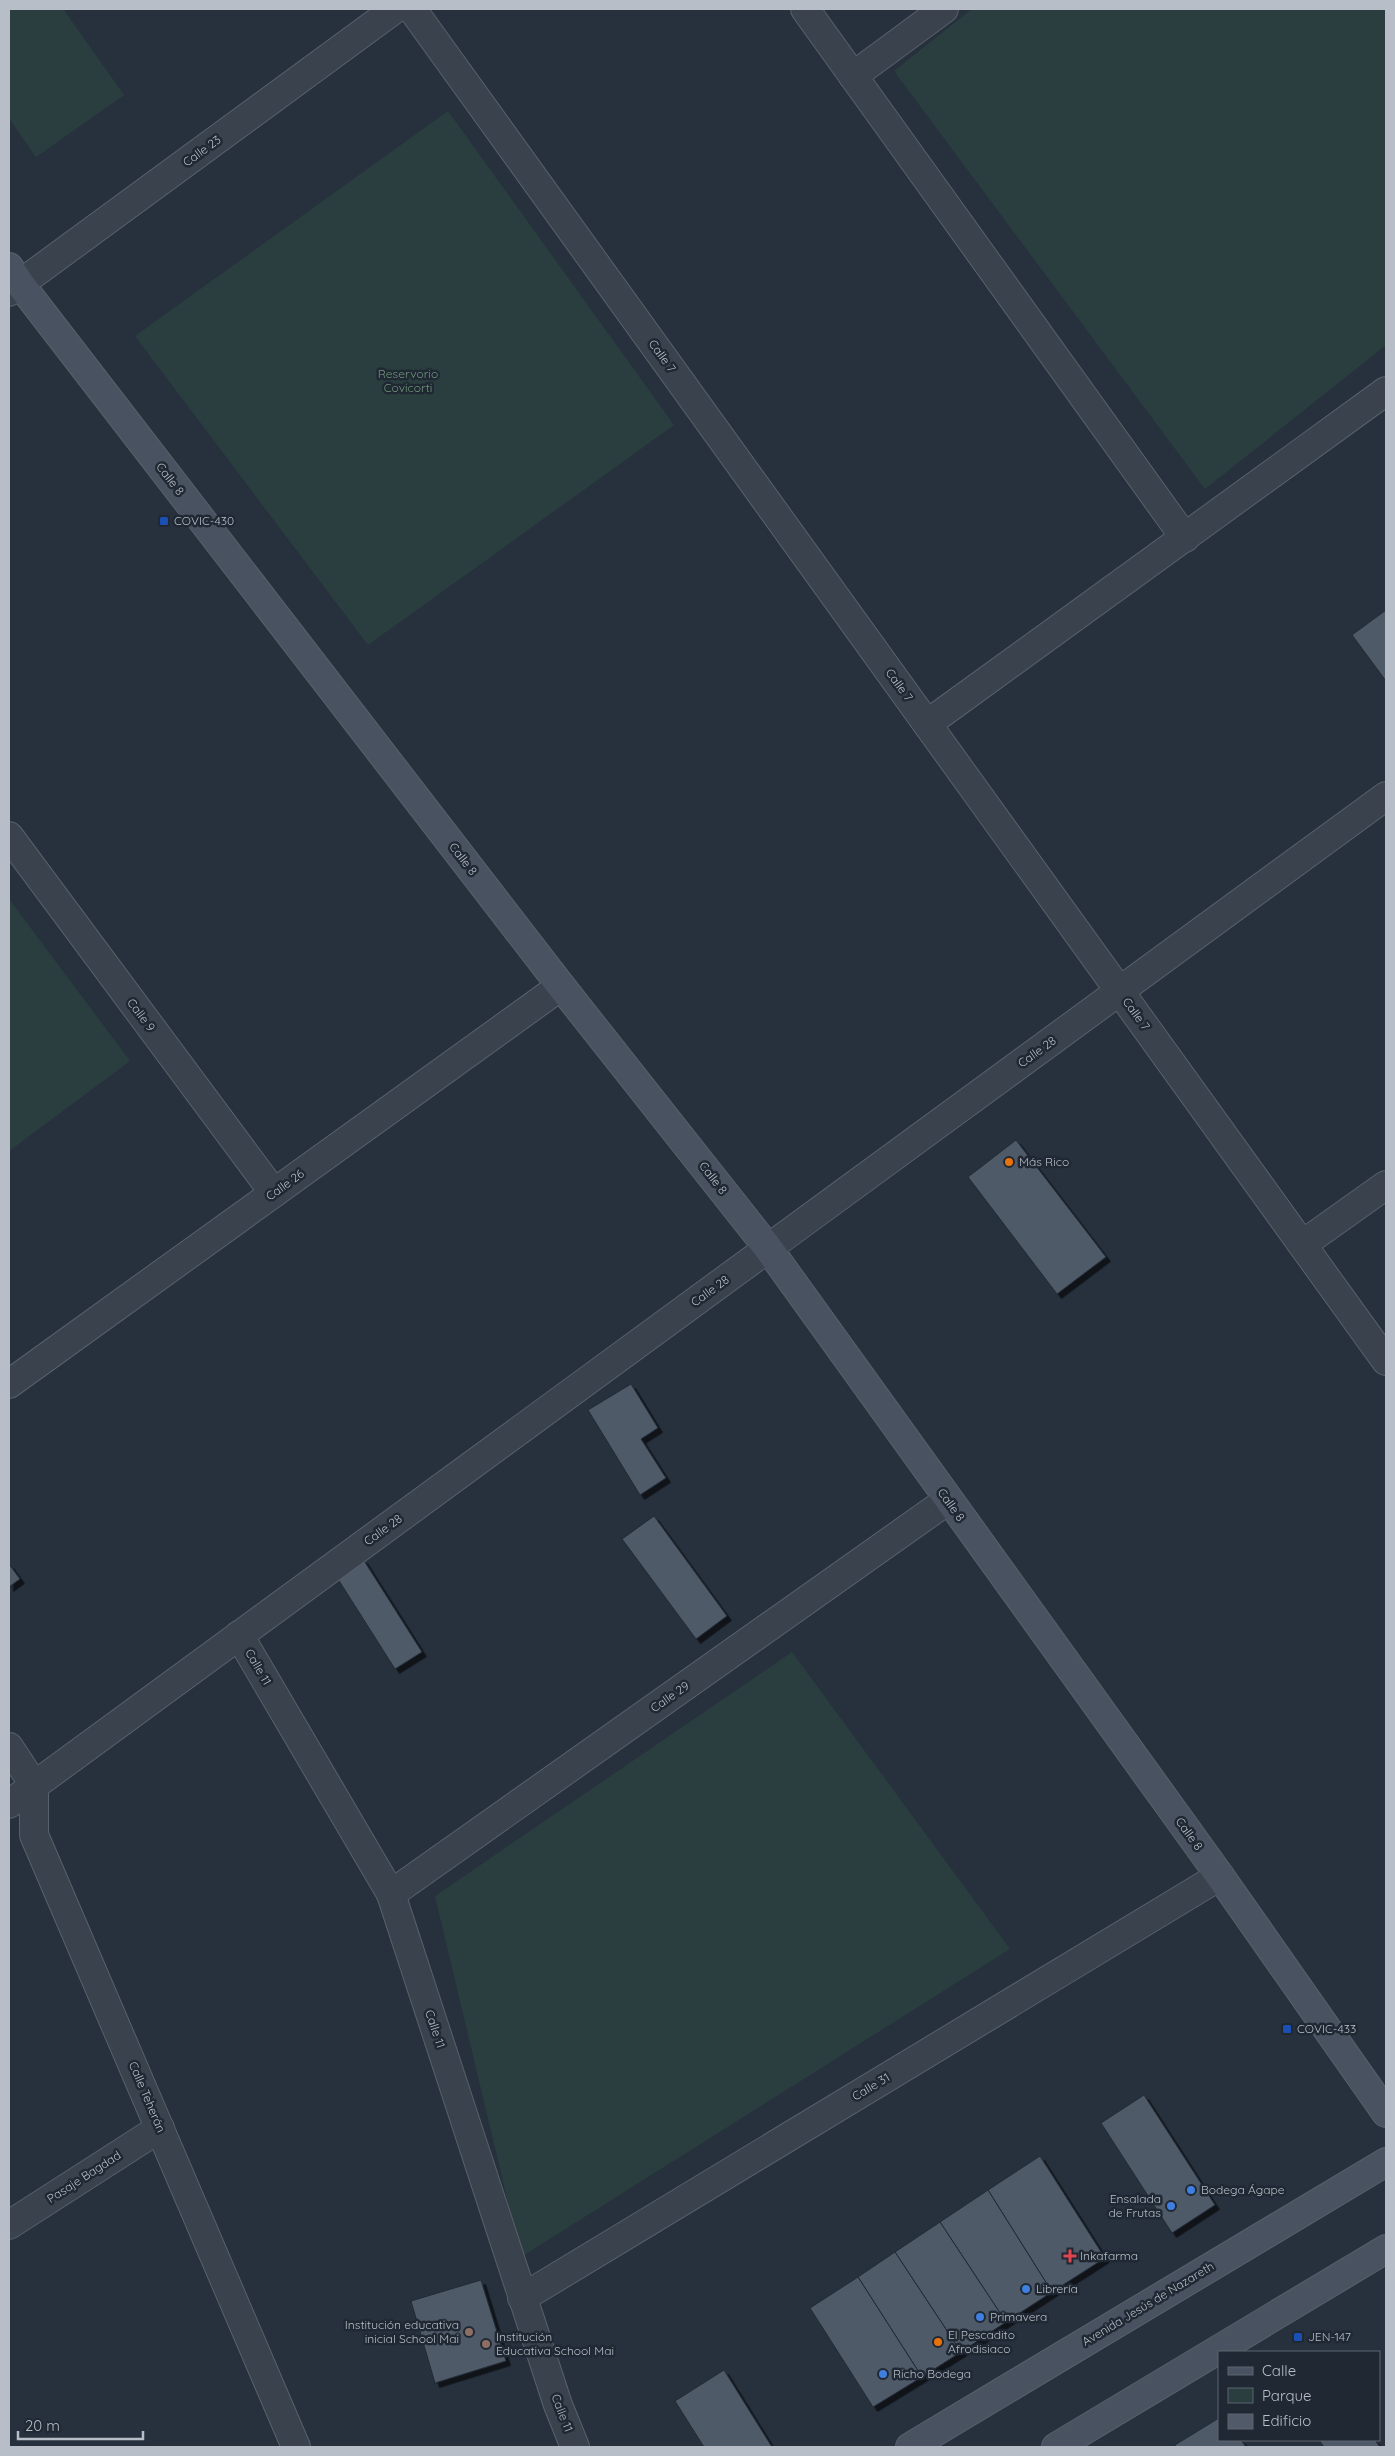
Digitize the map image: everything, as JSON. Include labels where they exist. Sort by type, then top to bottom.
[{"type":"street","name":"Calle 23","points":[[12,281],[395,9]]},
{"type":"street","name":"Calle 7","points":[[412,9],[1386,1361]]},
{"type":"street","points":[[805,9],[1185,538]]},
{"type":"street","points":[[853,76],[944,9]]},
{"type":"street","name":"Calle 8","points":[[12,281],[561,986],[768,1248],[1220,1876],[1386,2113]]},
{"type":"street","points":[[927,724],[1386,392]]},
{"type":"street","name":"Calle 28","points":[[9,1804],[1386,796]]},
{"type":"street","name":"Calle 9","points":[[9,836],[274,1193]]},
{"type":"street","name":"Calle 26","points":[[9,1384],[561,986]]},
{"type":"street","points":[[1303,1244],[1386,1185]]},
{"type":"street","name":"Calle 29","points":[[391,1894],[948,1500]]},
{"type":"street","name":"Calle 11","points":[[239,1635],[391,1894],[522,2298],[574,2447]]},
{"type":"street","points":[[9,1747],[34,1785]]},
{"type":"street","name":"Calle Teherán","points":[[34,1785],[34,1835],[160,2128],[291,2445]]},
{"type":"street","name":"Calle 31","points":[[522,2298],[1220,1876]]},
{"type":"street","name":"Pasaje Bagdad","points":[[9,2225],[160,2128]]},
{"type":"street","name":"Avenida Jesús de Nazareth","points":[[910,2447],[1386,2162]]},
{"type":"street","points":[[1056,2447],[1386,2249]]},
{"type":"green space","points":[[9,9],[63,9],[124,95],[36,157],[9,118]]},
{"type":"green space","points":[[972,9],[1386,9],[1386,345],[1205,489],[894,71]]},
{"type":"green space","name":"Reservorio Covicorti","points":[[448,111],[674,425],[368,645],[135,336]]},
{"type":"green space","points":[[9,899],[130,1061],[9,1151]]},
{"type":"green space","points":[[792,1652],[1010,1949],[521,2257],[435,1896]]},
{"type":"building","points":[[1386,610],[1386,681],[1352,635]]},
{"type":"building","points":[[1016,1140],[1106,1257],[1057,1294],[968,1177]]},
{"type":"building","points":[[631,1384],[658,1428],[641,1439],[666,1478],[640,1495],[588,1410]]},
{"type":"building","points":[[654,1516],[727,1616],[696,1639],[622,1539]]},
{"type":"building","points":[[363,1559],[422,1652],[395,1669],[336,1576]]},
{"type":"building","points":[[9,1564],[20,1579],[9,1587]]},
{"type":"building","points":[[1144,2095],[1215,2205],[1172,2233],[1101,2123]]},
{"type":"building","points":[[1040,2156],[1105,2258],[1052,2292],[988,2190]]},
{"type":"building","points":[[988,2190],[1052,2292],[1006,2322],[940,2222]]},
{"type":"building","points":[[940,2222],[1006,2322],[961,2352],[895,2252]]},
{"type":"building","points":[[895,2252],[961,2352],[922,2377],[858,2277]]},
{"type":"building","points":[[858,2277],[922,2377],[873,2407],[810,2308]]},
{"type":"building","points":[[481,2280],[506,2361],[435,2383],[411,2301]]},
{"type":"building","points":[[724,2370],[772,2447],[704,2447],[675,2401]]},
{"type":"building","points":[[1218,2419],[1218,2441],[1242,2441],[1246,2447],[1176,2447],[1175,2445]]},
{"type":"building","points":[[1320,2441],[1376,2441],[1380,2447],[1324,2447]]},
{"type":"place","name":"COVIC-430","points":[[164,521]]},
{"type":"place","name":"Más Rico","points":[[1009,1162]]},
{"type":"place","name":"COVIC-433","points":[[1287,2029]]},
{"type":"place","name":"Bodega Ágape","points":[[1191,2190]]},
{"type":"place","name":"Ensalada de Frutas","points":[[1171,2206]]},
{"type":"place","name":"Inkafarma","points":[[1070,2256]]},
{"type":"place","name":"Librería","points":[[1026,2289]]},
{"type":"place","name":"Primavera","points":[[980,2317]]},
{"type":"place","name":"Institución educativa inicial School Mai","points":[[469,2332]]},
{"type":"place","name":"JEN-147","points":[[1298,2337]]},
{"type":"place","name":"El Pescadito Afrodisiaco","points":[[938,2342]]},
{"type":"place","name":"Institución Educativa School Mai","points":[[486,2344]]},
{"type":"place","name":"Richo Bodega","points":[[883,2374]]}]
